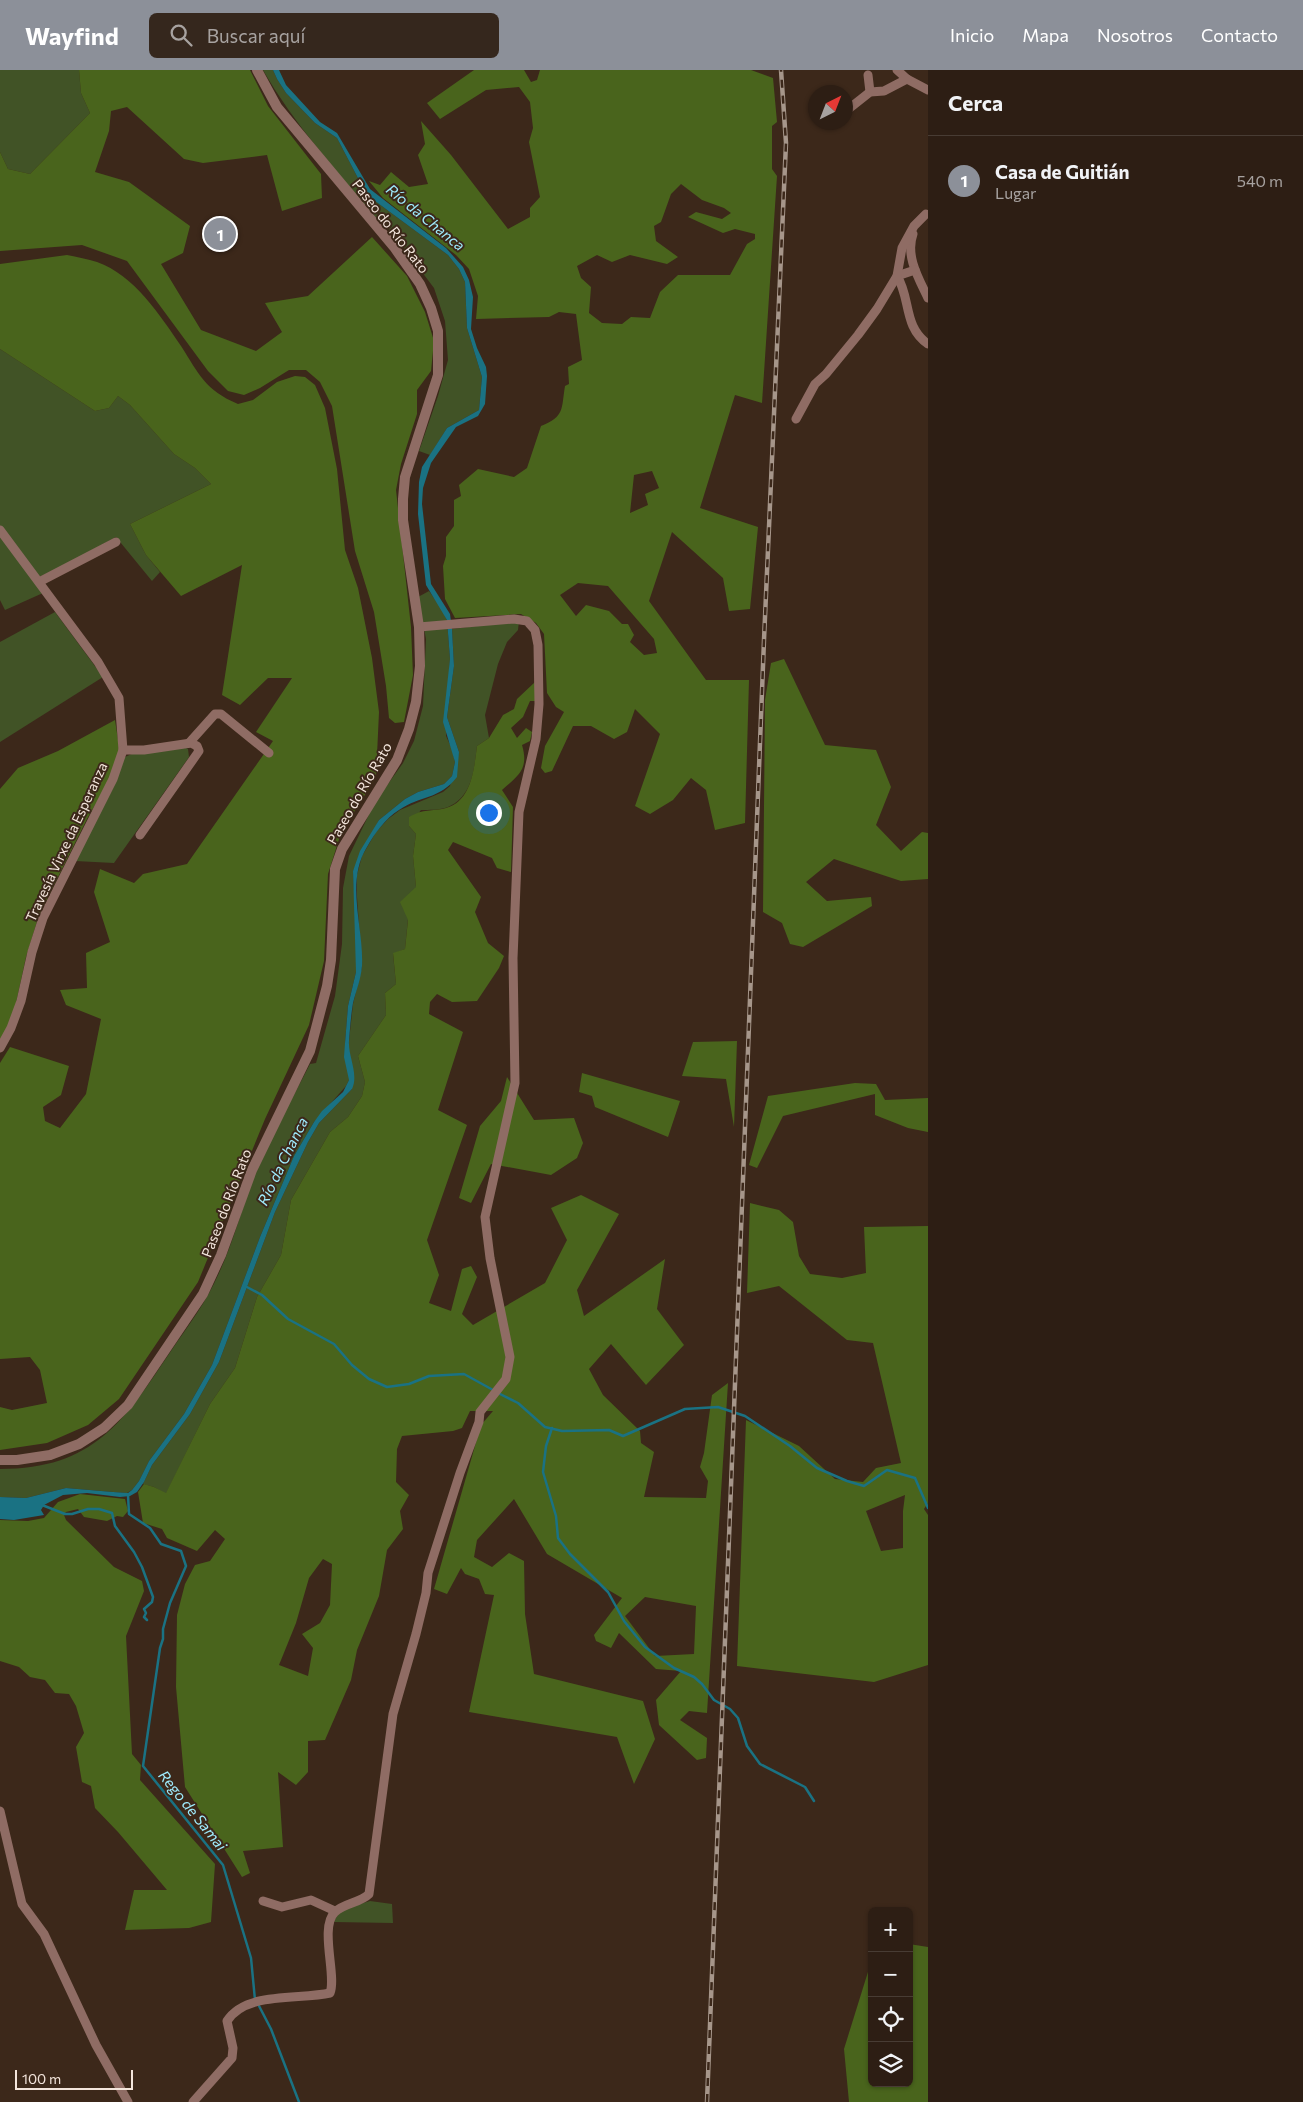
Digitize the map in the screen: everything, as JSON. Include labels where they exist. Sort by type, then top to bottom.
[{"type":"street","name":"Paseo do Río Rato","points":[[0,1460],[17,1460],[50,1455],[79,1444],[104,1428],[128,1405],[202,1294],[221,1255],[252,1170],[310,1051],[325,994],[331,960],[335,869],[342,849],[396,760],[409,729],[416,702],[423,626],[403,520],[403,499],[406,477],[438,375],[438,331],[431,308],[420,284],[394,247],[277,108],[257,70]]},
{"type":"street","points":[[897,70],[907,80],[928,90]]},
{"type":"street","points":[[868,75],[870,92]]},
{"type":"street","points":[[853,105],[870,92],[884,91],[907,80]]},
{"type":"street","points":[[927,212],[912,239],[911,252],[915,270],[928,298]]},
{"type":"street","points":[[796,419],[815,384],[858,336],[897,276],[902,248],[914,226],[927,212]]},
{"type":"street","points":[[897,276],[915,270]]},
{"type":"street","points":[[897,276],[901,283],[911,325],[917,334],[928,344]]},
{"type":"street","name":"Travesía Virxe da Esperanza","points":[[0,530],[98,662],[119,698],[123,750],[113,780],[43,918],[32,952],[21,1001],[11,1028],[0,1048]]},
{"type":"street","points":[[39,582],[116,542]]},
{"type":"street","points":[[194,2102],[232,2058],[233,2048],[227,2021],[234,2011],[246,2005],[284,1996],[315,1996],[330,1992],[333,1986],[330,1976],[328,1936],[330,1918],[335,1911],[364,1899],[369,1894],[393,1714],[426,1593],[428,1573],[460,1473],[479,1422],[480,1412],[506,1379],[509,1364],[510,1357],[490,1258],[485,1217],[515,1083],[513,958],[519,812],[533,753],[537,722],[538,645],[535,630],[527,622],[514,619],[423,626]]},
{"type":"street","points":[[188,743],[215,714],[221,714],[269,753]]},
{"type":"street","points":[[123,750],[144,750],[188,743],[197,746],[198,751],[140,835]]},
{"type":"street","points":[[0,1811],[22,1904],[44,1934],[96,2045],[128,2102]]},
{"type":"street","points":[[263,1901],[282,1907],[311,1900],[335,1911]]},
{"type":"green space","points":[[0,70],[79,70],[81,93],[90,113],[30,174],[8,169],[0,152]]},
{"type":"green space","points":[[79,70],[250,70],[268,106],[321,174],[322,198],[282,211],[267,155],[203,163],[184,159],[127,107],[111,111],[109,131],[95,172],[129,182],[190,226],[183,253],[161,264],[201,330],[256,351],[282,332],[265,303],[308,296],[372,237],[407,276],[425,312],[434,341],[431,371],[417,390],[417,414],[401,464],[396,490],[411,627],[413,675],[404,722],[395,723],[389,718],[386,686],[374,612],[355,551],[332,406],[320,382],[306,370],[289,370],[260,388],[244,395],[228,391],[208,371],[127,261],[82,245],[0,251],[0,152],[8,169],[30,174],[90,113],[81,93]]},
{"type":"green space","points":[[263,70],[273,70],[286,93],[315,123],[337,138],[360,182],[371,198],[448,255],[459,269],[465,282],[467,328],[482,377],[479,410],[447,428],[430,455],[419,451],[448,360],[445,321],[434,288],[391,231],[376,218],[316,146],[288,109]]},
{"type":"green space","points":[[474,70],[524,70],[531,82],[537,80],[540,70],[751,70],[773,78],[777,122],[772,126],[772,169],[777,176],[762,403],[735,395],[700,508],[758,527],[750,609],[729,611],[723,578],[672,532],[649,601],[706,680],[749,680],[745,823],[715,830],[706,790],[691,778],[673,800],[650,814],[635,806],[660,734],[635,709],[627,732],[614,739],[591,726],[573,726],[552,771],[545,773],[541,768],[545,746],[564,712],[556,707],[547,693],[544,634],[536,623],[521,614],[455,618],[445,599],[443,566],[446,556],[446,537],[454,526],[454,500],[461,496],[459,485],[478,469],[514,477],[527,468],[541,426],[554,419],[562,407],[565,386],[569,384],[568,367],[582,360],[576,314],[559,312],[549,317],[476,319],[478,296],[469,269],[456,255],[383,198],[369,181],[380,185],[391,172],[409,187],[428,184],[418,155],[425,144],[421,121],[451,155],[508,229],[530,217],[530,208],[540,197],[529,142],[533,128],[530,102],[519,87],[486,90],[440,119],[427,103]],"holes":[[[681,184],[702,200],[724,208],[731,213],[722,219],[696,212],[688,217],[723,233],[735,229],[755,234],[755,239],[747,244],[730,275],[678,275],[660,292],[650,318],[631,317],[622,324],[602,323],[589,313],[591,287],[581,278],[577,266],[597,255],[612,262],[630,255],[667,264],[678,257],[656,241],[654,226],[661,222],[671,194]],[[652,471],[659,488],[645,494],[648,505],[630,513],[634,475]],[[578,583],[608,586],[654,639],[657,653],[644,655],[630,642],[634,635],[628,624],[622,624],[609,611],[586,605],[576,616],[560,595]]]},
{"type":"green space","points":[[67,255],[94,261],[123,276],[155,309],[198,373],[210,387],[227,399],[238,404],[253,400],[277,382],[295,376],[305,377],[315,385],[325,408],[337,469],[345,550],[358,588],[372,658],[379,712],[376,777],[341,833],[328,874],[324,961],[309,1025],[265,1119],[198,1282],[119,1399],[88,1425],[47,1443],[0,1450],[0,1407],[12,1410],[47,1403],[40,1370],[30,1357],[0,1359],[0,1063],[10,1047],[69,1066],[61,1095],[43,1107],[45,1121],[60,1128],[86,1094],[101,1019],[66,1005],[60,990],[87,988],[86,953],[110,942],[94,892],[100,869],[134,883],[143,874],[187,864],[273,741],[256,732],[292,678],[268,678],[240,705],[222,695],[242,565],[181,596],[146,555],[130,524],[211,484],[195,468],[174,454],[130,405],[118,396],[109,408],[95,411],[0,349],[0,264]]},
{"type":"green space","points":[[0,349],[95,411],[109,408],[118,396],[130,405],[174,454],[195,468],[211,484],[130,524],[146,555],[160,572],[152,581],[116,537],[75,560],[39,577],[0,526]]},
{"type":"green space","points":[[0,535],[43,593],[5,610],[0,600]]},
{"type":"green space","points":[[429,591],[442,609],[447,620],[450,659],[446,736],[455,762],[452,776],[444,784],[418,792],[405,799],[379,820],[353,871],[357,950],[356,972],[348,1006],[345,1043],[349,1080],[346,1086],[314,1122],[294,1156],[260,1237],[212,1365],[184,1414],[149,1461],[132,1490],[127,1493],[66,1488],[26,1498],[0,1497],[0,1469],[32,1467],[60,1460],[83,1450],[103,1436],[121,1419],[154,1376],[197,1313],[214,1283],[225,1259],[261,1159],[310,1064],[316,1063],[335,996],[342,944],[343,888],[349,856],[375,802],[403,763],[414,741],[423,706],[426,639],[418,597]]},
{"type":"green space","points":[[55,612],[103,677],[0,742],[0,642]]},
{"type":"green space","points":[[519,621],[518,630],[507,642],[498,664],[485,715],[489,738],[477,746],[473,773],[467,789],[463,796],[448,807],[421,810],[409,826],[416,834],[413,856],[416,887],[408,919],[405,949],[393,954],[396,984],[385,993],[386,1015],[358,1056],[365,1082],[362,1096],[348,1117],[330,1132],[291,1200],[281,1255],[257,1297],[235,1368],[210,1404],[166,1494],[154,1487],[143,1484],[152,1465],[190,1414],[219,1362],[275,1212],[308,1142],[319,1123],[352,1089],[349,1041],[353,1004],[362,967],[357,875],[362,856],[376,832],[388,819],[400,810],[443,792],[450,786],[459,752],[447,717],[454,666],[452,629]]},
{"type":"green space","points":[[784,659],[825,745],[876,750],[891,787],[876,825],[901,851],[922,832],[928,833],[928,879],[901,881],[834,859],[806,882],[827,901],[871,897],[872,906],[803,947],[790,944],[782,923],[763,912],[765,700],[771,663]]},
{"type":"green space","points":[[535,682],[535,701],[530,701],[523,717],[511,728],[517,738],[526,728],[532,732],[530,741],[522,745],[524,753],[523,766],[518,775],[502,790],[513,807],[511,872],[497,868],[492,858],[453,842],[448,850],[481,897],[475,912],[488,943],[504,956],[499,968],[477,1001],[452,1002],[437,994],[430,1002],[429,1014],[463,1032],[438,1110],[467,1125],[427,1240],[439,1275],[429,1303],[451,1311],[462,1269],[471,1266],[477,1277],[462,1314],[473,1325],[545,1283],[567,1240],[551,1208],[581,1195],[619,1214],[577,1290],[584,1316],[665,1259],[657,1309],[684,1345],[646,1385],[611,1344],[589,1369],[603,1395],[640,1431],[641,1443],[654,1452],[644,1497],[706,1498],[708,1481],[700,1467],[704,1453],[712,1395],[728,1383],[707,1713],[689,1711],[680,1720],[707,1738],[706,1758],[697,1760],[659,1725],[656,1700],[681,1671],[656,1669],[619,1633],[611,1648],[596,1641],[594,1635],[622,1598],[547,1554],[514,1499],[477,1540],[474,1557],[492,1567],[509,1553],[524,1561],[525,1614],[534,1674],[643,1701],[655,1739],[634,1784],[617,1737],[469,1712],[494,1595],[485,1594],[479,1579],[465,1574],[461,1568],[447,1594],[434,1589],[481,1425],[493,1411],[470,1411],[462,1428],[453,1431],[402,1436],[397,1449],[396,1482],[409,1495],[400,1511],[403,1529],[387,1550],[379,1596],[357,1650],[351,1680],[325,1740],[308,1741],[308,1772],[296,1785],[278,1772],[283,1847],[243,1851],[250,1873],[242,1877],[185,1787],[176,1687],[177,1615],[185,1584],[195,1565],[210,1561],[225,1539],[215,1530],[197,1551],[167,1538],[162,1529],[143,1523],[138,1492],[144,1484],[166,1493],[210,1404],[235,1368],[257,1297],[281,1255],[291,1200],[330,1132],[348,1117],[362,1096],[365,1082],[358,1056],[386,1015],[385,993],[396,984],[393,953],[405,949],[408,920],[400,902],[416,887],[413,856],[416,834],[409,826],[409,817],[424,811],[446,808],[455,804],[461,798],[470,783],[477,746],[489,738],[503,715],[514,709],[517,699]],"holes":[[[323,1559],[332,1564],[330,1605],[320,1623],[302,1634],[313,1648],[308,1676],[279,1665],[296,1623],[309,1578]],[[645,1597],[696,1606],[694,1654],[655,1656],[625,1616]]]},
{"type":"green space","points":[[115,720],[121,760],[87,819],[39,915],[26,957],[13,1017],[0,1043],[0,789],[18,768],[58,751]]},
{"type":"green space","points":[[182,746],[188,749],[189,757],[114,863],[75,861],[113,788],[125,757],[134,753]]},
{"type":"green space","points":[[737,1041],[734,1127],[726,1079],[682,1076],[693,1042]]},
{"type":"green space","points":[[582,1073],[680,1101],[668,1137],[595,1107],[592,1096],[579,1092]]},
{"type":"green space","points":[[507,1077],[534,1120],[574,1118],[583,1143],[577,1158],[551,1175],[491,1164],[471,1203],[459,1198],[480,1126],[501,1101]]},
{"type":"green space","points":[[855,1083],[876,1084],[885,1100],[928,1098],[928,1132],[908,1128],[875,1115],[875,1094],[783,1116],[757,1168],[749,1165],[768,1096]]},
{"type":"green space","points":[[750,1203],[779,1210],[793,1222],[799,1256],[810,1274],[842,1278],[866,1273],[864,1227],[928,1226],[928,1503],[924,1509],[928,1515],[928,1665],[874,1682],[737,1666],[746,1420],[799,1446],[835,1479],[863,1482],[876,1468],[901,1463],[873,1343],[847,1340],[779,1286],[747,1293]],"holes":[[[905,1495],[903,1548],[881,1551],[866,1511]]]},
{"type":"green space","points":[[80,1494],[125,1499],[128,1511],[123,1517],[117,1516],[107,1521],[84,1517],[78,1509],[66,1512],[64,1515],[66,1520],[114,1567],[142,1581],[144,1591],[126,1636],[132,1754],[141,1765],[140,1780],[215,1864],[211,1922],[189,1928],[125,1930],[134,1890],[167,1890],[95,1808],[91,1786],[82,1782],[76,1747],[84,1733],[76,1706],[69,1694],[55,1693],[45,1680],[30,1677],[19,1667],[0,1661],[0,1520],[28,1521],[44,1518],[58,1502]]},
{"type":"green space","points":[[370,1901],[392,1904],[393,1923],[334,1922],[336,1917],[344,1910]]},
{"type":"green space","points":[[913,1945],[928,1947],[928,2102],[849,2102],[844,2049],[868,1972],[868,2087],[913,2087]]},
{"type":"water","points":[[273,70],[279,70],[286,85],[320,122],[337,133],[370,189],[446,248],[463,267],[469,280],[473,297],[471,329],[486,367],[485,404],[478,416],[456,427],[431,463],[423,488],[422,504],[431,584],[450,614],[452,629],[454,666],[447,717],[459,752],[457,777],[437,794],[407,805],[389,818],[373,837],[361,861],[357,875],[356,890],[362,966],[353,1003],[349,1041],[354,1083],[352,1089],[319,1123],[308,1142],[275,1212],[219,1362],[190,1414],[152,1465],[137,1492],[130,1496],[120,1497],[87,1493],[63,1495],[44,1505],[41,1510],[44,1515],[14,1520],[0,1519],[0,1497],[26,1498],[66,1488],[128,1493],[139,1481],[149,1461],[184,1414],[212,1365],[260,1237],[294,1156],[314,1122],[322,1111],[343,1092],[349,1080],[344,1057],[348,1006],[356,972],[353,871],[360,851],[379,820],[405,799],[418,792],[444,784],[452,776],[455,762],[443,722],[450,659],[447,620],[426,585],[418,514],[419,482],[422,467],[447,428],[479,410],[482,377],[467,328],[465,282],[459,269],[448,255],[371,198],[360,182],[337,138],[315,123],[286,93]]},
{"type":"waterway","points":[[245,1286],[262,1295],[288,1319],[334,1344],[352,1365],[369,1379],[387,1387],[409,1384],[429,1376],[464,1374],[493,1390]]},
{"type":"waterway","points":[[498,1393],[518,1403],[545,1427],[562,1431],[609,1430],[623,1436],[685,1409],[718,1407],[745,1416],[790,1446],[817,1468],[847,1481],[864,1486],[887,1470],[915,1478],[928,1508]]},
{"type":"waterway","points":[[552,1428],[546,1446],[543,1472],[556,1516],[558,1538],[570,1554],[608,1592],[624,1621],[645,1647],[674,1668],[694,1677],[714,1700],[730,1709],[738,1718],[747,1746],[760,1764],[805,1787],[814,1801]]},
{"type":"waterway","name":"Rego de Samai","points":[[128,1495],[129,1514],[150,1528],[161,1544],[181,1551],[186,1566],[170,1603],[163,1629],[143,1766],[223,1865],[251,1958],[255,2000]]},
{"type":"waterway","points":[[42,1505],[65,1514],[88,1509],[99,1509],[112,1513],[115,1526],[134,1552],[142,1567],[153,1597],[152,1602],[144,1609],[146,1613],[144,1617],[147,1620]]},
{"type":"waterway","name":"Rego de Samai","points":[[258,2004],[271,2029],[299,2102]]},
{"type":"railway","points":[[707,2102],[764,640],[786,143],[781,70]]},
{"type":"place","name":"Casa de Guitián","points":[[220,234]]},
{"type":"water label","name":"Río da Chanca","points":[[426,217]]},
{"type":"water label","name":"Río da Chanca","points":[[282,1161]]}]
